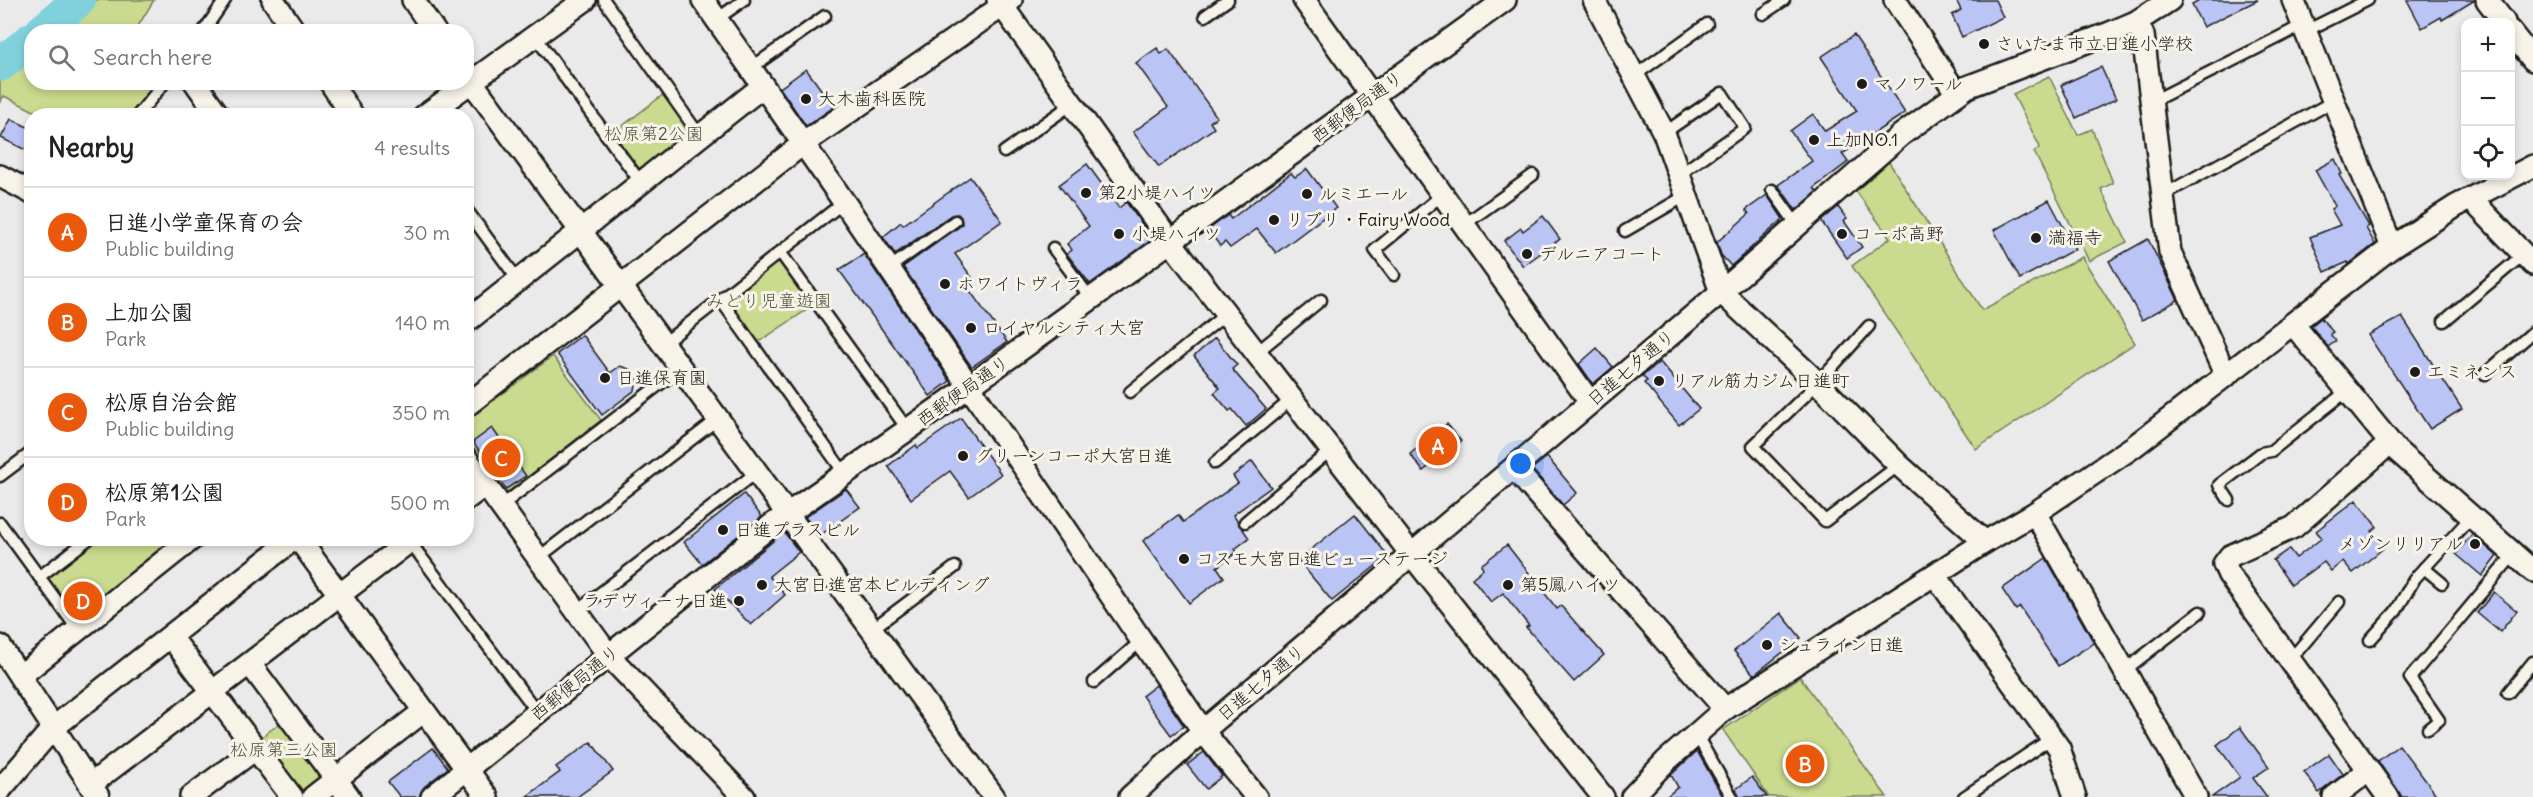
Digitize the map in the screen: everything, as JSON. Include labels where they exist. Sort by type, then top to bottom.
[{"type":"street","points":[[273,0],[290,24]]},
{"type":"street","points":[[412,0],[429,24]]},
{"type":"street","points":[[474,75],[535,36],[585,0]]},
{"type":"street","points":[[703,0],[804,143],[1203,731],[1256,797]]},
{"type":"street","points":[[1304,0],[1590,402]]},
{"type":"street","name":"西郵便局通り","points":[[432,797],[788,514],[970,386],[1505,0]]},
{"type":"street","points":[[1594,0],[1664,133],[1721,292],[1818,383],[1899,465],[1985,542]]},
{"type":"street","points":[[1895,0],[1957,94]]},
{"type":"street","name":"日進七夕通り","points":[[1130,797],[1203,731],[1721,292],[1901,135],[1967,87],[2017,70],[2136,22],[2170,0]]},
{"type":"street","points":[[2293,0],[2392,247]]},
{"type":"street","points":[[2487,0],[2501,18]]},
{"type":"street","points":[[474,400],[804,143],[1004,2],[1072,104],[1170,241],[1412,555],[1603,797]]},
{"type":"street","points":[[2136,22],[2143,35],[2170,252],[2226,376]]},
{"type":"street","points":[[2515,36],[2533,60]]},
{"type":"street","points":[[474,85],[994,797]]},
{"type":"street","points":[[474,316],[763,86]]},
{"type":"street","points":[[201,90],[213,108]]},
{"type":"street","points":[[335,90],[348,108]]},
{"type":"street","points":[[433,108],[454,90]]},
{"type":"street","points":[[1632,797],[1666,761],[1725,709],[1985,542],[2035,513],[2133,447],[2392,247],[2456,206],[2533,166]]},
{"type":"street","points":[[0,176],[24,189]]},
{"type":"street","points":[[2471,199],[2528,259]]},
{"type":"street","points":[[2293,324],[2390,443],[2471,517],[2527,563]]},
{"type":"street","points":[[2388,797],[2229,575],[2224,564],[2230,556],[2294,527],[2390,443]]},
{"type":"street","points":[[1514,468],[1725,709]]},
{"type":"street","points":[[474,469],[609,656],[744,797]]},
{"type":"street","points":[[474,493],[485,484]]},
{"type":"street","points":[[2035,513],[2196,797]]},
{"type":"street","points":[[20,676],[183,546]]},
{"type":"street","points":[[6,790],[53,728],[287,546]]},
{"type":"street","points":[[303,546],[487,797]]},
{"type":"street","points":[[0,646],[94,791],[213,692],[404,546]]},
{"type":"street","points":[[1935,575],[2059,748],[2075,797]]},
{"type":"street","points":[[171,637],[292,797]]},
{"type":"street","points":[[250,664],[349,797]]},
{"type":"street","points":[[313,797],[424,711]]},
{"type":"street","points":[[191,797],[255,749]]},
{"type":"street","points":[[2334,797],[2369,770]]},
{"type":"lane","points":[[208,24],[225,0]]},
{"type":"lane","points":[[604,0],[700,136]]},
{"type":"lane","points":[[717,19],[744,0]]},
{"type":"lane","points":[[1763,14],[1784,0]]},
{"type":"lane","points":[[2151,102],[2368,0]]},
{"type":"lane","points":[[1205,16],[1221,2]]},
{"type":"lane","points":[[752,68],[825,16]]},
{"type":"lane","points":[[1634,76],[1707,24]]},
{"type":"lane","points":[[535,36],[641,183]]},
{"type":"lane","points":[[144,108],[158,90]]},
{"type":"lane","points":[[1664,133],[1722,93],[1744,128],[1680,174]]},
{"type":"lane","points":[[2163,195],[2334,101]]},
{"type":"lane","points":[[1004,152],[1072,104]]},
{"type":"lane","points":[[1465,224],[1533,175]]},
{"type":"lane","points":[[1772,190],[1797,225]]},
{"type":"lane","points":[[1394,275],[1375,250],[1443,194]]},
{"type":"lane","points":[[1625,231],[1687,195]]},
{"type":"lane","points":[[663,344],[844,202]]},
{"type":"lane","points":[[474,220],[518,280]]},
{"type":"lane","points":[[889,268],[955,221]]},
{"type":"lane","points":[[1053,248],[1091,299]]},
{"type":"lane","points":[[780,252],[908,430]]},
{"type":"lane","points":[[2444,321],[2528,259]]},
{"type":"lane","points":[[720,299],[845,474]]},
{"type":"lane","points":[[1256,353],[1321,300]]},
{"type":"lane","points":[[1131,392],[1226,314]]},
{"type":"lane","points":[[1869,326],[1818,383],[1753,446],[1825,521],[1899,465]]},
{"type":"lane","points":[[2485,374],[2533,332]]},
{"type":"lane","points":[[501,506],[681,368]]},
{"type":"lane","points":[[2229,500],[2219,484],[2260,453],[2271,451],[2347,391]]},
{"type":"lane","points":[[1215,463],[1292,399]]},
{"type":"lane","points":[[538,558],[718,419]]},
{"type":"lane","points":[[1245,522],[1331,450]]},
{"type":"lane","points":[[0,476],[24,458]]},
{"type":"lane","points":[[577,612],[757,472]]},
{"type":"lane","points":[[2370,640],[2396,610],[2415,578],[2471,517]]},
{"type":"lane","points":[[0,523],[78,630]]},
{"type":"lane","points":[[39,577],[80,546]]},
{"type":"lane","points":[[416,546],[538,713]]},
{"type":"lane","points":[[2428,729],[2439,720],[2410,678],[2527,563]]},
{"type":"lane","points":[[872,629],[955,567]]},
{"type":"lane","points":[[2424,568],[2442,583]]},
{"type":"lane","points":[[2290,660],[2339,602]]},
{"type":"lane","points":[[2124,670],[2200,612]]},
{"type":"lane","points":[[1094,682],[1142,640]]},
{"type":"lane","points":[[2508,693],[2533,663]]},
{"type":"lane","points":[[1696,734],[1732,797]]},
{"type":"lane","points":[[1964,797],[2052,738]]},
{"type":"green space","points":[[86,0],[154,0],[139,24],[57,24]]},
{"type":"green space","points":[[24,52],[24,90],[161,90],[146,108],[28,108],[4,96],[0,102],[0,72]]},
{"type":"green space","points":[[2049,76],[2078,135],[2092,129],[2113,183],[2101,189],[2127,242],[2089,261],[2034,152],[2040,147],[2013,94]]},
{"type":"green space","name":"松原第2公園","points":[[664,94],[695,134],[644,175],[612,134]]},
{"type":"green space","points":[[1889,162],[1982,310],[2082,257],[2135,343],[1976,449],[1852,266],[1890,238],[1856,191]]},
{"type":"green space","name":"みどり児童遊園","points":[[780,258],[814,305],[757,343],[727,300]]},
{"type":"green space","points":[[553,356],[601,420],[505,495],[474,453],[474,415]]},
{"type":"green space","points":[[85,546],[172,546],[77,624],[43,577]]},
{"type":"green space","points":[[1800,677],[1887,797],[1769,797],[1723,730]]},
{"type":"green space","name":"松原第三公園","points":[[285,719],[330,779],[306,797],[297,797],[254,743]]},
{"type":"building","points":[[1956,0],[1995,0],[2003,17],[1962,37],[1952,15],[1961,10]]},
{"type":"building","points":[[2201,0],[2258,0],[2203,27],[2192,5]]},
{"type":"building","points":[[2407,0],[2475,0],[2442,20],[2441,17],[2422,28]]},
{"type":"building","points":[[1854,35],[1905,113],[1842,154],[1848,162],[1814,188],[1817,192],[1796,210],[1778,185],[1812,161],[1790,131],[1813,114],[1825,131],[1857,111],[1821,57]]},
{"type":"building","points":[[1157,48],[1161,54],[1168,49],[1217,117],[1210,122],[1214,128],[1159,167],[1133,132],[1168,107],[1136,63]]},
{"type":"building","points":[[2101,67],[2116,99],[2076,118],[2061,85]]},
{"type":"building","name":"大木歯科医院","points":[[806,69],[834,107],[806,126],[780,88]]},
{"type":"building","points":[[11,119],[24,125],[24,149],[1,138]]},
{"type":"building","points":[[2335,159],[2342,174],[2339,175],[2369,226],[2366,228],[2375,244],[2349,264],[2348,262],[2325,272],[2310,237],[2340,225],[2331,209],[2335,206],[2315,170]]},
{"type":"building","points":[[1087,164],[1119,208],[1126,202],[1153,239],[1090,284],[1067,254],[1072,250],[1067,244],[1089,226],[1059,185]]},
{"type":"building","points":[[1307,169],[1336,208],[1276,253],[1257,229],[1230,248],[1225,242],[1220,246],[1208,230],[1228,215],[1231,219],[1291,173],[1295,177]]},
{"type":"building","points":[[970,177],[1002,221],[955,254],[973,279],[965,284],[1007,342],[973,366],[903,267],[959,227],[962,224],[961,217],[958,214],[951,215],[895,254],[883,237],[901,222],[903,225]]},
{"type":"building","points":[[1767,195],[1783,219],[1731,266],[1721,255],[1717,242],[1749,214],[1746,210]]},
{"type":"building","points":[[2049,200],[2075,249],[2020,279],[1994,230]]},
{"type":"building","name":"コーポ高野","points":[[1838,207],[1847,219],[1844,221],[1862,247],[1847,258],[1821,221]]},
{"type":"building","name":"デルニアコート","points":[[1543,216],[1560,239],[1523,266],[1504,241],[1521,228],[1523,231]]},
{"type":"building","points":[[2148,239],[2178,300],[2142,320],[2109,261]]},
{"type":"building","points":[[864,254],[950,381],[930,396],[839,270]]},
{"type":"building","name":"エミネンス","points":[[2402,317],[2462,409],[2430,429],[2368,335]]},
{"type":"building","points":[[2321,318],[2333,332],[2330,334],[2336,341],[2328,347],[2311,326]]},
{"type":"building","points":[[582,335],[610,373],[620,366],[629,369],[637,379],[635,390],[602,415],[557,354]]},
{"type":"building","points":[[1215,338],[1237,365],[1232,369],[1266,409],[1246,426],[1214,393],[1220,388],[1194,356]]},
{"type":"building","points":[[1597,348],[1613,367],[1593,384],[1579,364]]},
{"type":"building","points":[[1660,362],[1699,409],[1679,425],[1644,383],[1647,381],[1642,376]]},
{"type":"building","points":[[961,418],[1001,474],[969,497],[950,471],[911,499],[888,466],[916,445],[918,448]]},
{"type":"building","points":[[1447,424],[1461,441],[1449,450],[1452,454],[1439,465],[1436,461],[1423,471],[1410,454]]},
{"type":"building","points":[[492,428],[526,476],[506,489],[474,441]]},
{"type":"building","points":[[1547,457],[1577,493],[1563,505],[1532,469]]},
{"type":"building","points":[[1252,461],[1271,487],[1233,515],[1249,538],[1235,549],[1237,552],[1217,567],[1224,577],[1189,603],[1143,541],[1178,515],[1183,522],[1238,483],[1233,476]]},
{"type":"building","points":[[846,489],[860,507],[819,536],[805,517]]},
{"type":"building","name":"日進プラスビル","points":[[744,494],[762,517],[702,564],[684,542]]},
{"type":"building","points":[[2356,500],[2377,527],[2372,531],[2385,547],[2353,573],[2343,561],[2331,571],[2324,562],[2291,585],[2273,560],[2289,549],[2296,558],[2322,538],[2316,531]]},
{"type":"building","points":[[1355,514],[1388,556],[1332,601],[1298,560]]},
{"type":"building","points":[[784,532],[799,552],[769,576],[785,595],[751,625],[715,589]]},
{"type":"building","name":"メゾンリリアル","points":[[2472,534],[2497,556],[2482,576],[2456,554]]},
{"type":"building","points":[[1507,545],[1557,609],[1561,606],[1604,655],[1574,682],[1526,627],[1529,626],[1503,593],[1491,602],[1472,578],[1483,569],[1481,565]]},
{"type":"building","points":[[2046,558],[2094,643],[2058,666],[2020,607],[2016,610],[2002,589]]},
{"type":"building","points":[[2494,592],[2517,611],[2500,632],[2477,613]]},
{"type":"building","name":"シュライン日進","points":[[1781,613],[1801,638],[1754,675],[1734,651]]},
{"type":"building","points":[[1156,685],[1184,726],[1171,735],[1142,696]]},
{"type":"building","points":[[2240,727],[2269,767],[2253,778],[2267,797],[2212,797],[2240,777],[2217,745]]},
{"type":"building","points":[[591,742],[613,771],[577,797],[526,797],[560,772],[556,767]]},
{"type":"building","points":[[2399,745],[2438,797],[2402,797],[2378,761]]},
{"type":"building","points":[[433,748],[448,768],[424,787],[420,797],[400,797],[388,782]]},
{"type":"building","points":[[1697,751],[1723,797],[1666,797],[1678,787],[1671,775]]},
{"type":"building","points":[[1204,752],[1222,776],[1206,789],[1187,765]]},
{"type":"building","points":[[2329,754],[2343,774],[2319,793],[2304,772]]},
{"type":"building","points":[[1752,777],[1767,797],[1739,797],[1736,789]]},
{"type":"waterway","points":[[50,24],[79,0]]},
{"type":"waterway","points":[[0,65],[24,46]]},
{"type":"place","name":"さいたま市立日進小学校","points":[[1984,44]]},
{"type":"place","name":"マノワール","points":[[1862,84]]},
{"type":"place","name":"大木歯科医院","points":[[806,99]]},
{"type":"place","name":"上加NO.1","points":[[1814,140]]},
{"type":"place","name":"第2小堤ハイツ","points":[[1086,193]]},
{"type":"place","name":"ルミエール","points":[[1307,194]]},
{"type":"place","name":"リブリ・Fairy Wood","points":[[1274,220]]},
{"type":"place","name":"小堤ハイツ","points":[[1119,234]]},
{"type":"place","name":"コーポ高野","points":[[1842,234]]},
{"type":"place","name":"満福寺","points":[[2036,238]]},
{"type":"place","name":"デルニアコート","points":[[1527,254]]},
{"type":"place","name":"ホワイトヴィラ","points":[[945,284]]},
{"type":"place","name":"ロイヤルシティ大宮","points":[[971,328]]},
{"type":"place","name":"エミネンス","points":[[2415,372]]},
{"type":"place","name":"日進保育園","points":[[605,378]]},
{"type":"place","name":"リアル筋力ジム日進町","points":[[1659,381]]},
{"type":"place","name":"日進小学童保育の会","points":[[1438,446]]},
{"type":"place","name":"グリーンコーポ大宮日進","points":[[963,456]]},
{"type":"place","name":"松原自治会館","points":[[501,458]]},
{"type":"place","name":"日進プラスビル","points":[[723,530]]},
{"type":"place","name":"メゾンリリアル","points":[[2475,544]]},
{"type":"place","name":"コスモ大宮日進ビューステージ","points":[[1184,559]]},
{"type":"place","name":"大宮日進宮本ビルディング","points":[[762,585]]},
{"type":"place","name":"第5鳳ハイツ","points":[[1508,585]]},
{"type":"place","name":"松原第1公園","points":[[83,601]]},
{"type":"place","name":"ラデヴィーナ日進","points":[[739,601]]},
{"type":"place","name":"シュライン日進","points":[[1767,645]]},
{"type":"place","name":"上加公園","points":[[1805,764]]}]
